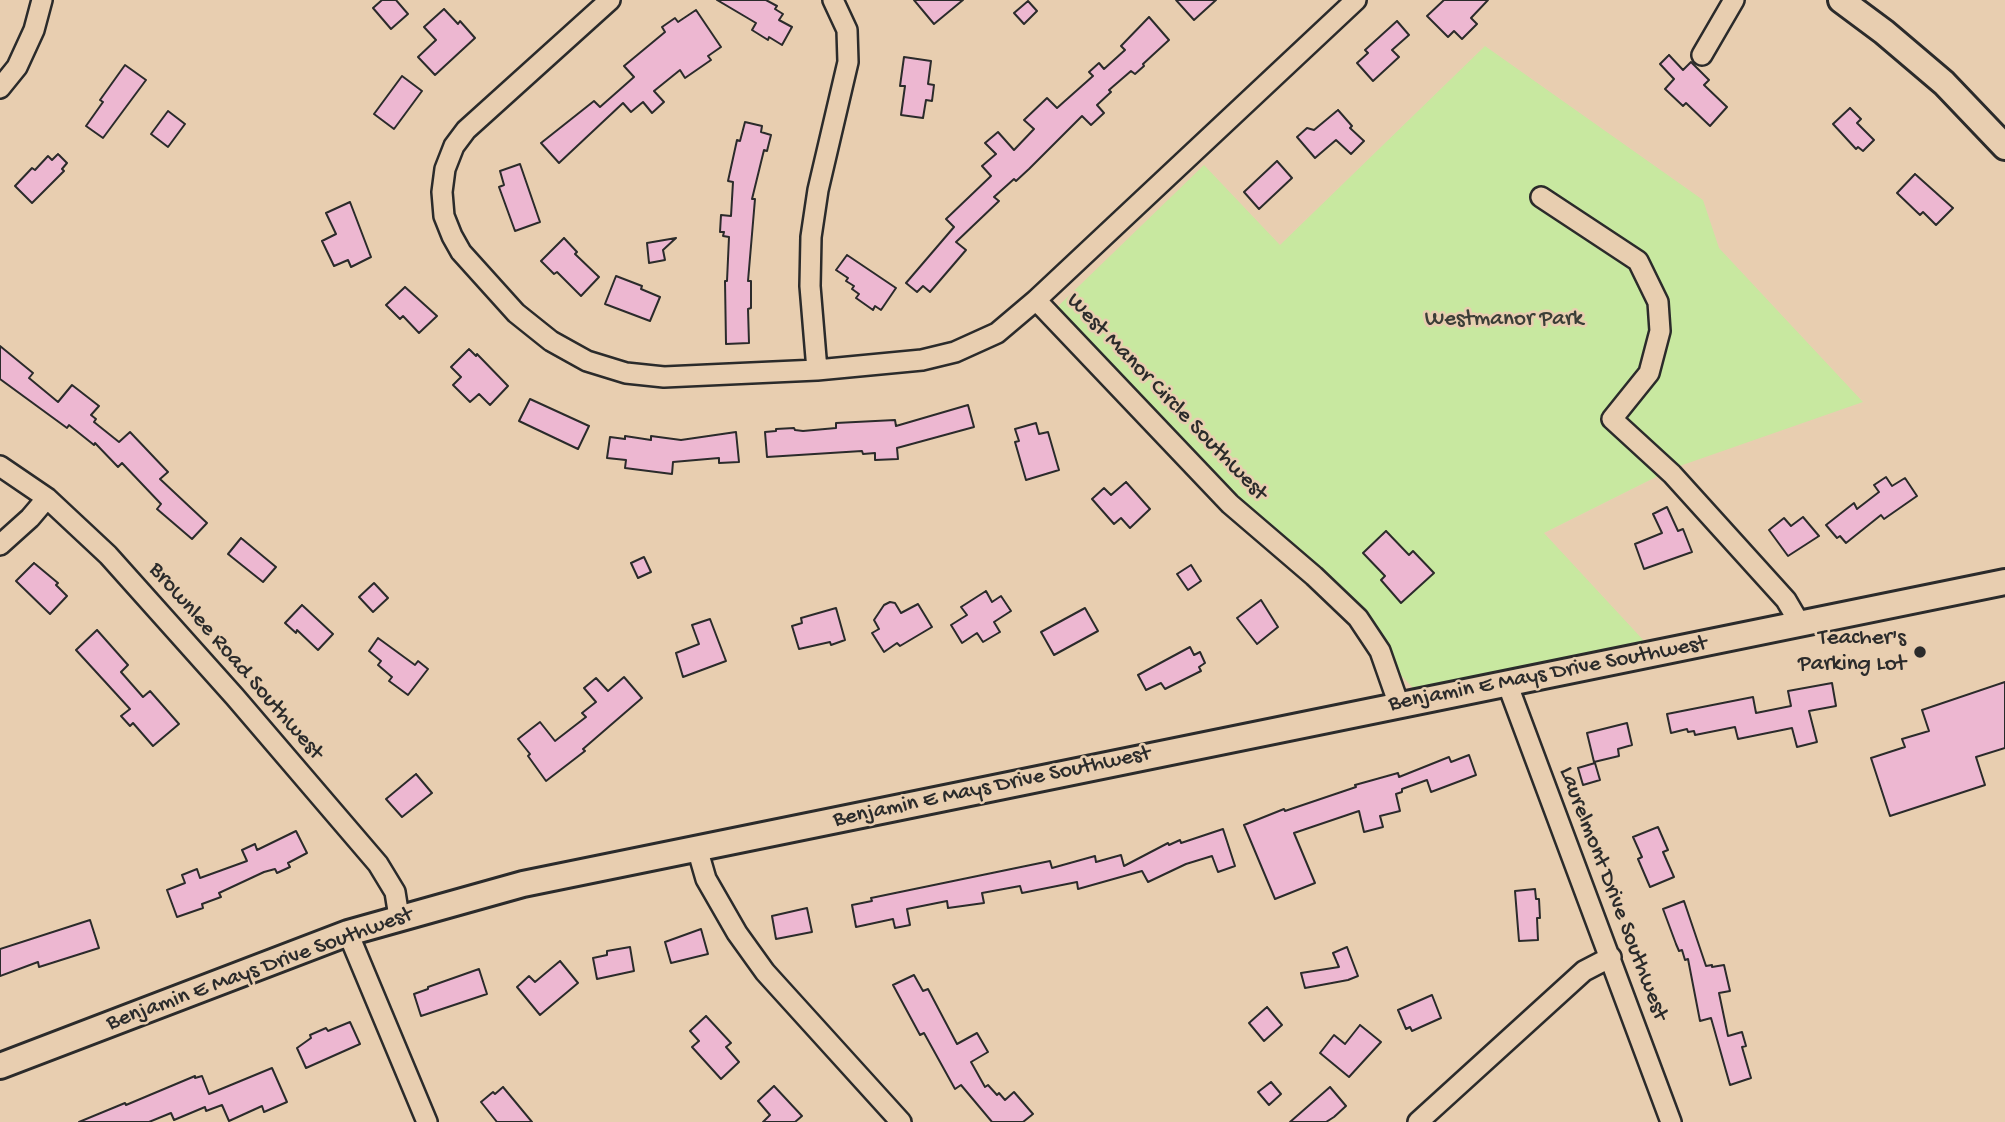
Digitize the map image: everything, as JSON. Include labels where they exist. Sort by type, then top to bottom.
[{"type":"street","points":[[0,88],[17,66],[34,30],[42,0]]},
{"type":"street","points":[[610,0],[466,130],[454,146],[445,169],[442,192],[444,216],[461,252],[516,313],[551,341],[587,361],[626,373],[664,377],[817,370],[922,360],[955,352],[997,332],[1037,300]]},
{"type":"street","points":[[817,370],[810,286],[811,237],[818,190],[848,62],[847,30],[833,0]]},
{"type":"street","name":"West Manor Circle Southwest","points":[[1356,0],[1037,300],[1230,504],[1314,576],[1357,618],[1380,651],[1399,705]]},
{"type":"street","points":[[1702,55],[1734,0]]},
{"type":"street","points":[[1841,0],[1944,83],[2005,147]]},
{"type":"street","points":[[1541,197],[1638,261],[1658,302],[1660,331],[1649,373],[1612,419],[1671,474],[1760,571],[1786,600],[1800,624]]},
{"type":"street","name":"Brownlee Road Southwest","points":[[0,466],[47,498],[108,555],[235,697],[378,864],[395,892],[399,917]]},
{"type":"street","points":[[0,545],[30,518],[47,498]]},
{"type":"street","name":"Benjamin E Mays Drive Southwest","points":[[0,1066],[348,933],[523,884],[2005,582]]},
{"type":"street","name":"Laurelmont Drive Southwest","points":[[1507,683],[1671,1122]]},
{"type":"street","points":[[697,848],[706,879],[737,933],[765,972],[901,1122]]},
{"type":"street","points":[[348,933],[428,1122]]},
{"type":"street","points":[[1418,1122],[1584,971],[1611,957]]},
{"type":"green space","name":"Westmanor Park","points":[[1485,46],[1703,200],[1719,248],[1863,402],[1674,468],[1544,533],[1646,643],[1413,688],[1332,601],[1049,315],[1204,165],[1280,245]]},
{"type":"building","points":[[382,0],[396,0],[408,14],[391,29],[373,8]]},
{"type":"building","points":[[717,0],[766,0],[777,6],[775,9],[783,14],[779,20],[792,27],[782,45],[769,37],[768,40],[752,30],[756,23]]},
{"type":"building","points":[[914,0],[963,0],[934,24]]},
{"type":"building","points":[[1176,0],[1216,0],[1194,20]]},
{"type":"building","points":[[1444,0],[1488,0],[1471,18],[1477,24],[1462,39],[1454,31],[1448,37],[1427,16]]},
{"type":"building","points":[[1028,1],[1037,11],[1024,24],[1014,13]]},
{"type":"building","points":[[444,9],[458,24],[460,21],[475,38],[435,75],[418,57],[436,40],[424,27]]},
{"type":"building","points":[[696,10],[721,47],[708,56],[711,60],[685,78],[680,70],[654,91],[664,102],[652,113],[643,102],[631,112],[623,103],[559,163],[541,143],[594,101],[600,107],[634,77],[624,66],[665,32],[662,27],[675,18],[678,22]]},
{"type":"building","points":[[1149,17],[1169,40],[1135,74],[1131,71],[1109,90],[1111,92],[1097,105],[1104,113],[1091,125],[1082,116],[1016,181],[1014,179],[994,197],[999,201],[956,242],[966,250],[930,292],[923,286],[917,292],[906,283],[954,227],[946,219],[991,176],[982,166],[996,154],[985,143],[998,132],[1014,150],[1034,129],[1024,120],[1047,98],[1057,108],[1093,76],[1089,72],[1099,63],[1104,69],[1125,50],[1121,46]]},
{"type":"building","points":[[1397,21],[1409,35],[1392,50],[1399,57],[1373,81],[1357,63],[1368,53],[1365,50]]},
{"type":"building","points":[[1669,55],[1683,70],[1691,62],[1709,80],[1704,85],[1727,107],[1710,126],[1686,103],[1683,106],[1665,89],[1674,79],[1660,64]]},
{"type":"building","points":[[904,57],[931,61],[928,84],[934,85],[932,101],[926,100],[923,118],[901,115],[905,86],[900,86]]},
{"type":"building","points":[[125,65],[146,80],[103,138],[86,126],[103,102],[100,100]]},
{"type":"building","points":[[402,76],[422,91],[394,129],[374,114]]},
{"type":"building","points":[[1850,108],[1861,119],[1857,123],[1874,140],[1863,151],[1858,147],[1856,149],[1833,124]]},
{"type":"building","points":[[1338,110],[1352,126],[1350,128],[1364,141],[1351,154],[1336,140],[1315,158],[1297,137],[1307,128],[1314,130]]},
{"type":"building","points":[[168,111],[185,124],[168,147],[151,134]]},
{"type":"building","points":[[745,122],[762,126],[761,132],[771,135],[767,151],[764,150],[752,199],[755,199],[748,281],[751,281],[749,343],[726,344],[725,281],[729,237],[720,232],[721,215],[731,216],[733,182],[728,181],[737,140],[740,141]]},
{"type":"building","points":[[58,154],[67,163],[62,169],[64,171],[32,203],[15,186],[48,156],[52,160]]},
{"type":"building","points":[[1277,161],[1292,178],[1259,209],[1244,192]]},
{"type":"building","points":[[520,164],[540,222],[515,231],[499,187],[504,185],[500,171]]},
{"type":"building","points":[[1915,174],[1953,208],[1936,225],[1923,212],[1920,215],[1897,193]]},
{"type":"building","points":[[350,202],[371,257],[351,267],[348,260],[334,266],[322,241],[336,234],[326,213]]},
{"type":"building","points":[[564,238],[577,252],[575,254],[599,277],[581,296],[557,272],[554,274],[541,261]]},
{"type":"building","points":[[676,238],[663,250],[665,260],[649,263],[647,243]]},
{"type":"building","points":[[847,255],[896,288],[881,310],[875,306],[873,310],[856,298],[859,294],[852,289],[854,286],[836,270]]},
{"type":"building","points":[[616,276],[642,286],[641,289],[660,297],[650,321],[605,304]]},
{"type":"building","points":[[405,287],[437,316],[419,333],[403,316],[400,319],[386,305]]},
{"type":"building","points":[[0,346],[33,373],[29,378],[58,402],[72,385],[99,406],[91,415],[96,419],[94,422],[119,442],[130,432],[168,472],[160,479],[207,523],[192,539],[157,509],[161,504],[122,463],[118,467],[95,443],[94,445],[69,425],[67,428],[0,379]]},
{"type":"building","points":[[469,349],[508,386],[490,405],[479,394],[470,402],[453,385],[461,377],[451,367]]},
{"type":"building","points":[[530,399],[589,426],[578,449],[519,421]]},
{"type":"building","points":[[968,405],[974,427],[897,448],[898,459],[875,460],[875,453],[863,454],[862,451],[767,457],[765,432],[776,429],[794,428],[803,431],[836,428],[836,423],[895,420],[896,426]]},
{"type":"building","points":[[1036,423],[1039,434],[1048,432],[1059,470],[1026,480],[1015,442],[1019,441],[1015,429]]},
{"type":"building","points":[[736,432],[739,462],[719,463],[719,458],[673,462],[672,474],[625,468],[626,460],[607,458],[610,437],[651,440],[651,436],[681,440]]},
{"type":"building","points":[[1886,477],[1892,486],[1905,478],[1917,496],[1884,519],[1881,515],[1846,543],[1840,536],[1837,538],[1826,525],[1854,503],[1857,509],[1879,492],[1874,485]]},
{"type":"building","points":[[1126,482],[1150,509],[1130,528],[1121,518],[1114,524],[1092,499],[1104,488],[1111,495]]},
{"type":"building","points":[[1667,507],[1678,531],[1683,529],[1692,552],[1644,569],[1635,544],[1662,533],[1653,514]]},
{"type":"building","points":[[1803,517],[1819,536],[1788,556],[1769,530],[1784,518],[1791,526]]},
{"type":"building","points":[[1386,531],[1409,555],[1413,551],[1434,573],[1401,603],[1381,580],[1385,576],[1363,553]]},
{"type":"building","points":[[241,538],[276,567],[263,582],[228,554]]},
{"type":"building","points":[[644,557],[651,572],[638,578],[631,563]]},
{"type":"building","points":[[34,563],[58,583],[56,585],[67,596],[50,614],[16,581]]},
{"type":"building","points":[[1191,565],[1201,581],[1188,590],[1177,574]]},
{"type":"building","points":[[374,583],[388,598],[373,612],[359,597]]},
{"type":"building","points":[[986,591],[992,602],[1001,596],[1011,611],[994,622],[1000,632],[983,642],[977,633],[962,643],[951,625],[967,615],[961,607]]},
{"type":"building","points":[[1261,600],[1278,627],[1257,644],[1237,618]]},
{"type":"building","points":[[895,603],[901,613],[918,604],[932,627],[884,652],[872,633],[879,629],[874,620],[884,605]]},
{"type":"building","points":[[302,605],[333,634],[318,650],[297,630],[296,633],[285,623]]},
{"type":"building","points":[[836,608],[845,640],[831,645],[830,642],[799,649],[792,626],[802,623],[801,618]]},
{"type":"building","points":[[1085,608],[1098,631],[1054,655],[1041,632]]},
{"type":"building","points":[[710,619],[726,661],[683,677],[676,653],[699,644],[692,625]]},
{"type":"building","points":[[97,630],[128,665],[121,672],[143,697],[150,691],[179,724],[153,746],[133,723],[130,726],[121,716],[130,709],[76,650]]},
{"type":"building","points":[[378,638],[415,665],[418,661],[428,669],[408,695],[389,681],[392,677],[378,665],[381,661],[369,651]]},
{"type":"building","points":[[1190,647],[1194,655],[1200,652],[1205,663],[1199,667],[1201,671],[1165,689],[1161,683],[1146,690],[1138,675]]},
{"type":"building","points":[[624,677],[642,698],[583,749],[585,751],[546,781],[518,739],[540,722],[555,741],[586,717],[582,713],[596,702],[584,688],[596,678],[608,691]]},
{"type":"building","points":[[2005,682],[2005,748],[1976,757],[1985,785],[1890,816],[1871,758],[1905,747],[1902,739],[1929,731],[1922,710]]},
{"type":"building","points":[[1832,683],[1836,706],[1809,711],[1817,742],[1797,747],[1792,728],[1738,739],[1735,727],[1695,735],[1694,731],[1688,732],[1687,729],[1671,733],[1667,714],[1753,697],[1756,713],[1791,706],[1788,691]]},
{"type":"building","points":[[1627,723],[1632,745],[1618,749],[1619,756],[1594,762],[1587,733]]},
{"type":"building","points":[[1469,755],[1476,775],[1431,792],[1427,780],[1402,789],[1402,792],[1396,794],[1400,811],[1380,816],[1383,827],[1364,832],[1359,811],[1294,833],[1315,883],[1275,899],[1244,825],[1284,809],[1285,811],[1356,787],[1355,785],[1398,773],[1399,777],[1449,757],[1451,762]]},
{"type":"building","points":[[1595,763],[1600,780],[1583,785],[1578,768]]},
{"type":"building","points":[[416,774],[432,793],[402,817],[386,799]]},
{"type":"building","points":[[1658,827],[1668,850],[1663,852],[1674,877],[1650,887],[1638,859],[1642,857],[1633,837]]},
{"type":"building","points":[[1223,829],[1235,866],[1218,872],[1212,856],[1186,864],[1148,882],[1142,871],[1078,889],[1077,882],[1022,893],[1020,886],[982,893],[984,903],[948,908],[947,901],[907,909],[910,925],[895,928],[893,919],[856,927],[852,905],[872,901],[871,898],[1050,861],[1052,868],[1095,856],[1096,862],[1121,855],[1124,866],[1168,843],[1169,845],[1180,840],[1181,843]]},
{"type":"building","points":[[296,831],[307,853],[288,863],[290,867],[277,873],[275,869],[264,872],[219,893],[221,897],[202,904],[203,908],[177,917],[167,890],[185,883],[182,875],[197,869],[200,878],[247,861],[242,850],[255,844],[257,850]]},
{"type":"building","points":[[1535,889],[1536,899],[1539,899],[1538,940],[1519,941],[1515,891]]},
{"type":"building","points":[[1684,901],[1706,966],[1724,965],[1730,991],[1719,993],[1728,1036],[1742,1032],[1746,1046],[1742,1047],[1751,1078],[1730,1085],[1711,1018],[1700,1021],[1688,959],[1685,960],[1682,950],[1679,951],[1663,909]]},
{"type":"building","points":[[807,908],[812,932],[776,939],[772,916]]},
{"type":"building","points":[[90,920],[99,948],[39,967],[38,962],[0,976],[0,949]]},
{"type":"building","points":[[701,929],[708,954],[671,963],[665,942]]},
{"type":"building","points":[[630,947],[634,971],[597,979],[593,958],[607,955],[607,951]]},
{"type":"building","points":[[1347,947],[1358,976],[1305,988],[1301,973],[1339,967],[1333,953]]},
{"type":"building","points":[[560,961],[578,983],[540,1015],[517,987],[529,976],[535,982]]},
{"type":"building","points":[[479,969],[487,994],[421,1016],[414,994]]},
{"type":"building","points":[[914,975],[923,991],[928,989],[957,1044],[977,1033],[988,1052],[971,1062],[985,1087],[988,1085],[1005,1100],[1014,1092],[1033,1114],[1023,1122],[992,1122],[961,1085],[955,1089],[924,1033],[920,1035],[893,985]]},
{"type":"building","points":[[1432,995],[1441,1018],[1412,1031],[1410,1027],[1406,1029],[1398,1010]]},
{"type":"building","points":[[1267,1007],[1282,1025],[1264,1041],[1249,1023]]},
{"type":"building","points":[[706,1016],[731,1043],[726,1047],[739,1062],[721,1079],[692,1047],[699,1041],[690,1031]]},
{"type":"building","points":[[350,1022],[360,1044],[306,1068],[297,1048],[311,1038],[310,1035]]},
{"type":"building","points":[[1360,1025],[1381,1042],[1349,1077],[1320,1053],[1334,1035],[1345,1044]]},
{"type":"building","points":[[272,1068],[287,1102],[264,1112],[262,1106],[229,1121],[222,1105],[206,1111],[205,1107],[174,1120],[171,1113],[149,1122],[79,1122],[195,1076],[202,1076],[209,1094]]},
{"type":"building","points":[[1271,1082],[1281,1094],[1269,1105],[1258,1092]]},
{"type":"building","points":[[774,1086],[802,1116],[795,1122],[763,1122],[770,1115],[758,1101]]},
{"type":"building","points":[[503,1087],[532,1122],[497,1122],[481,1102]]},
{"type":"building","points":[[1330,1087],[1346,1106],[1334,1117],[1326,1122],[1290,1122]]},
{"type":"place","name":"Teacher's Parking Lot","points":[[1920,652]]}]
